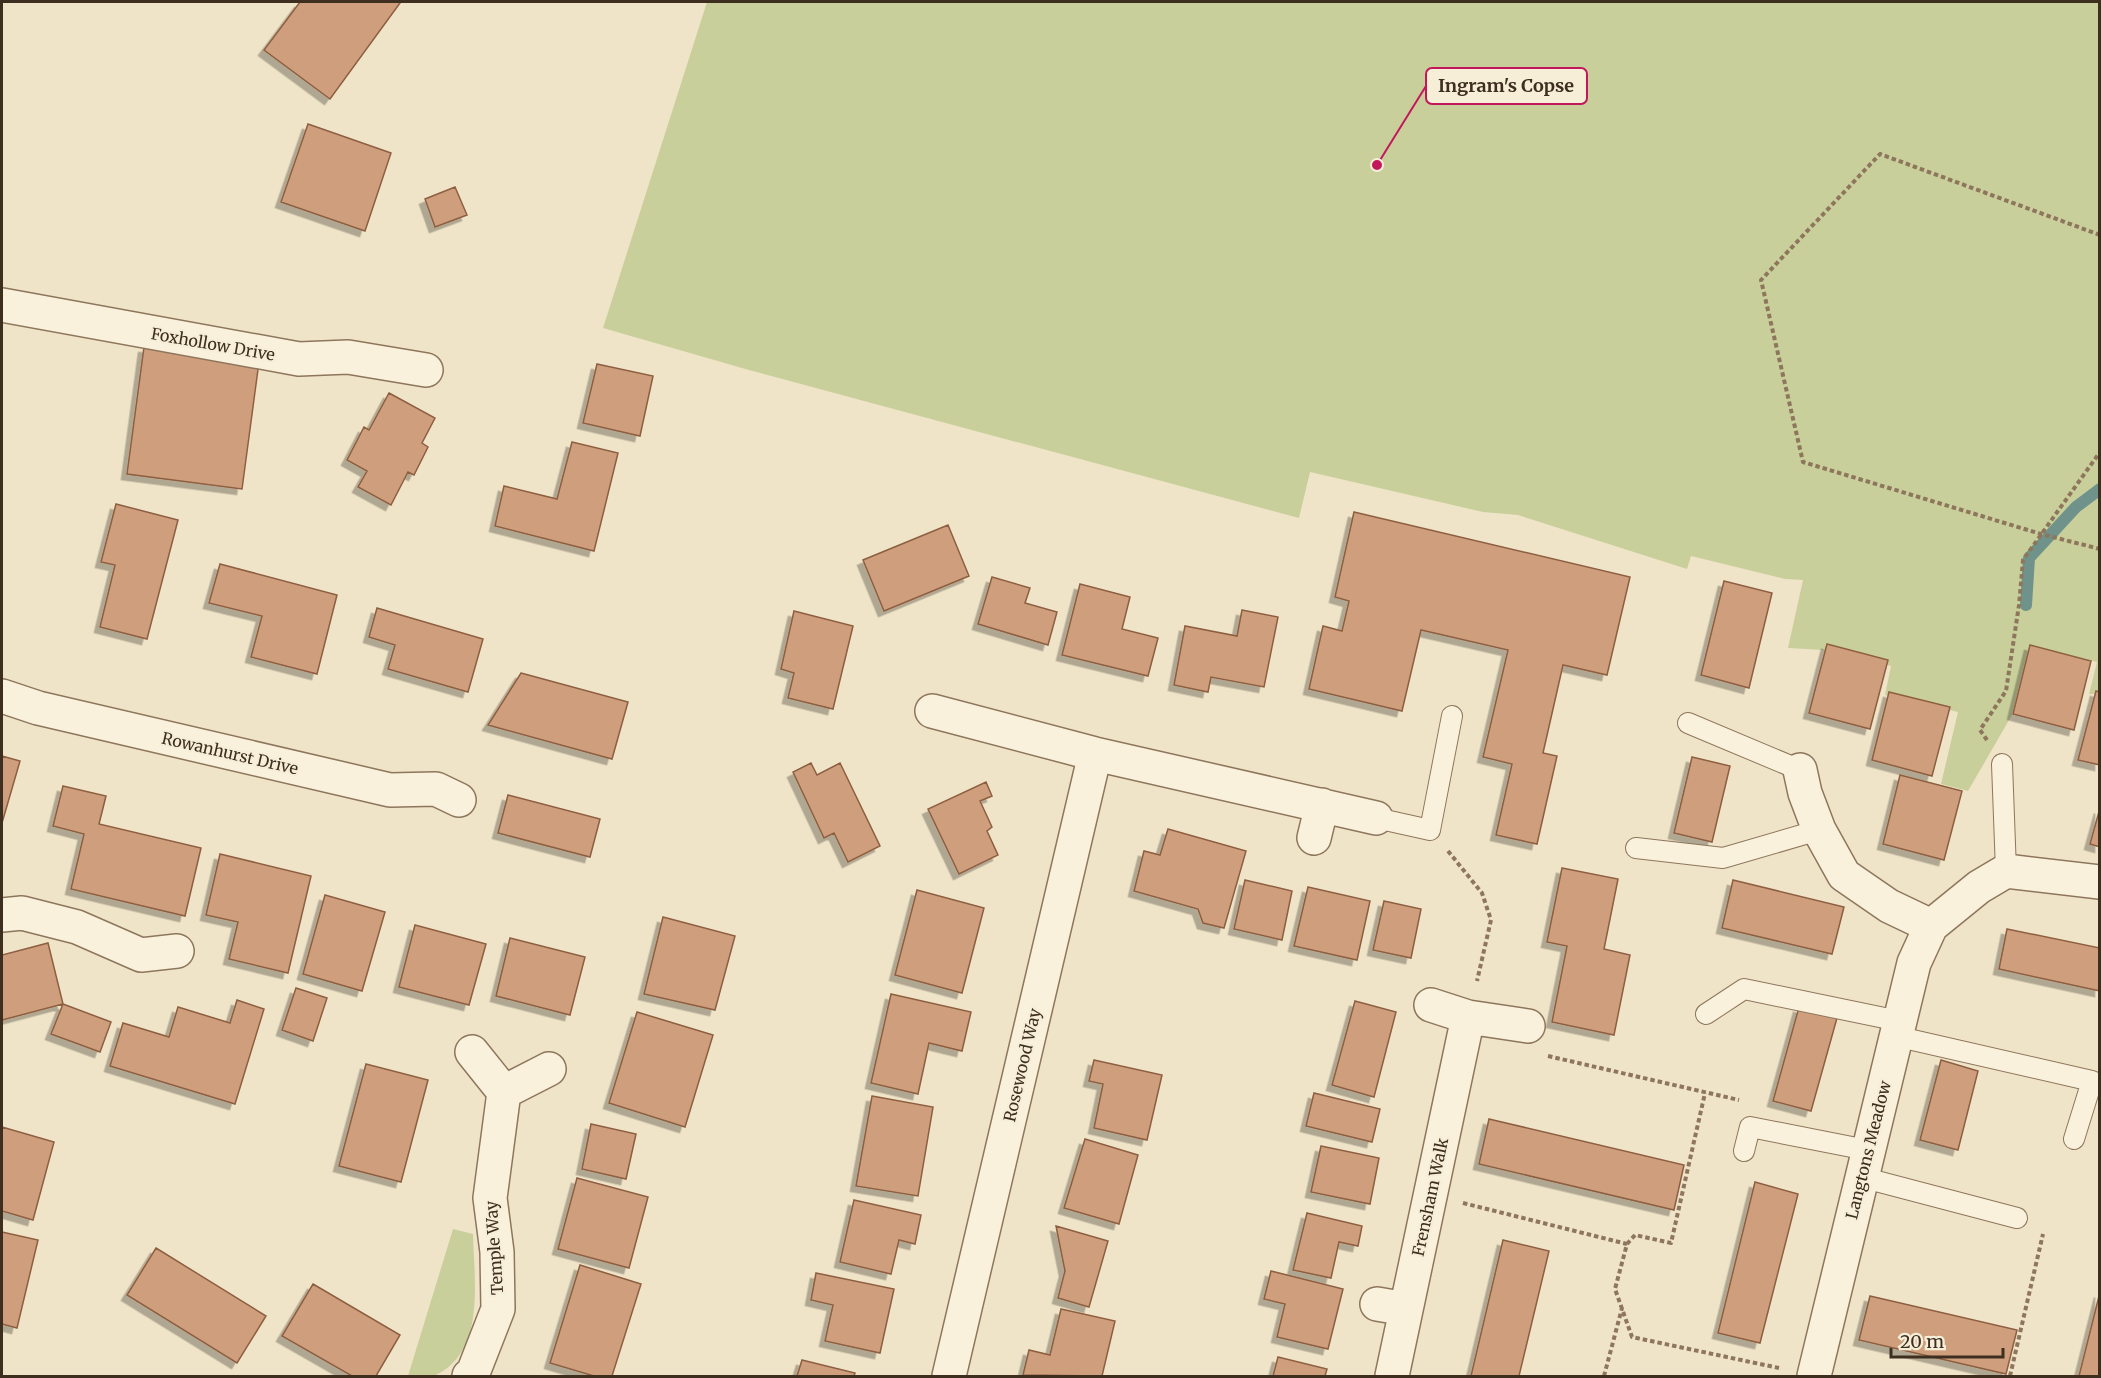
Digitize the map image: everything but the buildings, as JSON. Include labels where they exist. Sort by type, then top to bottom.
[{"type":"street","name":"Foxhollow Drive","points":[[2,305],[299,359],[348,357],[426,370]]},
{"type":"street","name":"Rowanhurst Drive","points":[[2,696],[38,708],[390,790],[436,789],[459,800]]},
{"type":"street","points":[[932,711],[1095,754],[1376,818]]},
{"type":"street","name":"Rosewood Way","points":[[949,1377],[1095,754]]},
{"type":"street","points":[[1800,770],[1804,793],[1819,830],[1844,875],[1889,906],[1931,926]]},
{"type":"street","points":[[1314,838],[1322,806]]},
{"type":"street","points":[[2007,871],[2100,882]]},
{"type":"street","name":"Langtons Meadow","points":[[1814,1377],[1914,963],[1931,926],[1979,887],[2007,871]]},
{"type":"street","points":[[2,915],[22,913],[77,927],[141,955],[177,951]]},
{"type":"street","points":[[1431,1005],[1468,1017],[1528,1026]]},
{"type":"street","name":"Frensham Walk","points":[[1392,1377],[1392,1306],[1431,1196],[1468,1017]]},
{"type":"street","points":[[472,1052],[504,1092],[549,1069]]},
{"type":"street","name":"Temple Way","points":[[469,1377],[473,1373],[498,1309],[497,1252],[490,1198],[504,1092]]},
{"type":"lane","points":[[1376,818],[1430,830],[1452,716]]},
{"type":"lane","points":[[1688,723],[1800,770]]},
{"type":"lane","points":[[2002,764],[2007,871]]},
{"type":"lane","points":[[1636,848],[1723,858],[1819,830]]},
{"type":"lane","points":[[1706,1014],[1744,989],[2092,1081],[2074,1139]]},
{"type":"lane","points":[[1744,1151],[1750,1127],[1864,1163],[2017,1218]]},
{"type":"path","points":[[2099,549],[2043,535],[1803,462],[1761,280],[1880,154],[2100,234]]},
{"type":"path","points":[[2002,764],[1980,730],[2006,691],[2019,605],[2023,560],[2100,452]]},
{"type":"path","points":[[1430,830],[1482,893],[1491,920],[1468,1017]]},
{"type":"path","points":[[1528,1026],[1527,1051],[1750,1103]]},
{"type":"path","points":[[1705,1093],[1671,1243],[1635,1235],[1627,1244],[1615,1289],[1632,1337],[1814,1377]]},
{"type":"path","points":[[1431,1196],[1627,1244]]},
{"type":"path","points":[[2010,1377],[2045,1225],[2017,1218]]},
{"type":"path","points":[[1604,1377],[1622,1308]]},
{"type":"green space","points":[[707,2],[2099,2],[2099,694],[2089,694],[2097,662],[2029,646],[2012,715],[1968,791],[1941,784],[1958,712],[1885,695],[1891,666],[1823,650],[1788,648],[1803,580],[1785,579],[1691,556],[1687,569],[1518,515],[1483,512],[1310,472],[1299,518],[749,370],[603,328]]},
{"type":"green space","points":[[453,1229],[473,1234],[475,1292],[470,1332],[463,1349],[452,1364],[433,1376],[408,1376]]},
{"type":"waterway","points":[[2026,605],[2029,558],[2076,507],[2100,489]]},
{"type":"place","name":"Ingram's Copse","points":[[1377,165]]}]
